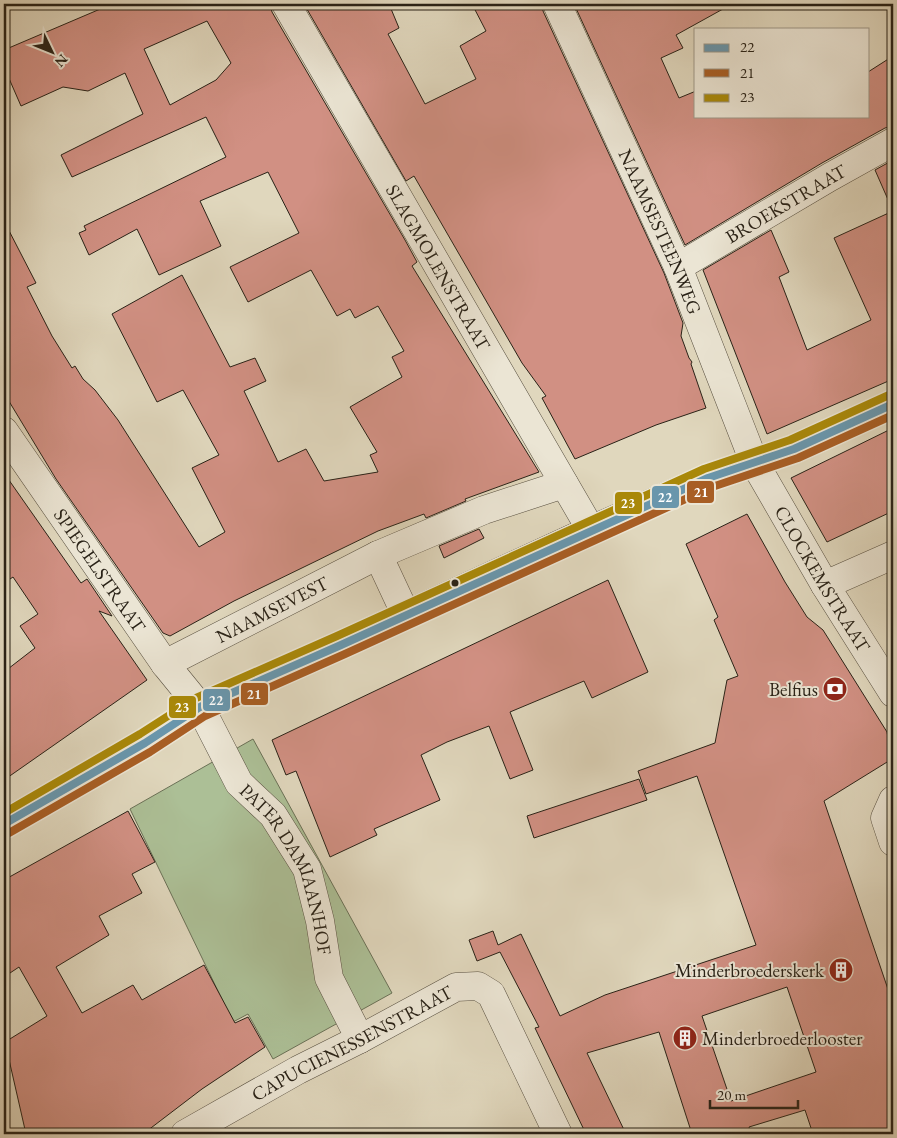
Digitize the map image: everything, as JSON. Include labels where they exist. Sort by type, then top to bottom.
[{"type":"street","name":"SLAGMOLENSTRAAT","points":[[286,4],[591,530]]},
{"type":"street","name":"NAAMSESTEENWEG","points":[[557,4],[678,267],[754,462]]},
{"type":"street","name":"BROEKSTRAAT","points":[[678,267],[893,142]]},
{"type":"street","points":[[4,824],[145,742],[200,707],[708,478],[794,449],[893,404]]},
{"type":"street","name":"SPIEGELSTRAAT","points":[[4,431],[165,664],[200,707]]},
{"type":"street","name":"CLOCKEMSTRAAT","points":[[754,462],[825,585],[893,693]]},
{"type":"street","name":"NAAMSEVEST","points":[[165,664],[378,555],[484,510],[564,484]]},
{"type":"street","points":[[378,555],[406,615]]},
{"type":"street","points":[[825,585],[893,556]]},
{"type":"street","name":"PATER DAMIAANHOF","points":[[200,707],[239,782],[273,816],[307,869],[320,921],[329,978],[360,1039]]},
{"type":"street","points":[[893,800],[885,818],[893,842]]},
{"type":"street","name":"CAPUCIENESSENSTRAAT","points":[[185,1134],[298,1070],[456,987],[478,986],[490,994],[558,1134]]},
{"type":"green space","points":[[253,739],[392,993],[273,1059],[248,1014],[233,1022],[130,809]]},
{"type":"building","points":[[112,4],[270,4],[272,12],[417,262],[412,266],[539,472],[465,499],[466,501],[426,518],[424,514],[378,531],[234,601],[170,636],[163,633],[56,479],[4,393],[4,221],[36,283],[27,287],[52,336],[72,368],[75,366],[83,379],[95,390],[118,420],[199,547],[225,532],[192,468],[219,455],[183,390],[157,402],[112,314],[182,275],[230,367],[255,358],[266,381],[244,391],[278,462],[306,449],[324,481],[378,472],[370,455],[377,452],[350,407],[402,377],[392,357],[404,351],[378,306],[355,318],[350,309],[337,316],[311,270],[248,302],[230,267],[299,233],[268,172],[200,201],[221,246],[159,275],[137,229],[89,255],[79,233],[86,230],[84,226],[226,157],[206,117],[72,177],[61,155],[143,114],[125,73],[88,91],[63,87],[21,106],[4,67],[4,50]],"holes":[[[207,21],[231,63],[216,80],[170,105],[144,49]]]},
{"type":"building","points":[[304,4],[389,4],[399,28],[388,34],[425,104],[476,79],[460,46],[486,31],[472,4],[542,4],[543,11],[664,273],[683,323],[681,336],[692,362],[691,364],[706,408],[656,425],[575,459],[542,398],[546,396],[522,363],[414,176],[406,181]]},
{"type":"building","points":[[574,4],[732,4],[676,35],[683,48],[661,58],[679,98],[694,92],[694,118],[870,118],[870,71],[893,56],[893,126],[885,128],[822,163],[685,245]]},
{"type":"building","points":[[893,160],[893,211],[875,170]]},
{"type":"building","points":[[893,211],[893,379],[767,434],[703,270],[771,230],[789,272],[779,277],[807,350],[871,320],[834,238]]},
{"type":"building","points":[[893,428],[893,511],[827,542],[791,478]]},
{"type":"building","points":[[4,473],[81,583],[87,579],[112,616],[99,611],[147,680],[4,780],[4,672],[35,648],[20,626],[38,614],[13,577],[4,583]]},
{"type":"building","points":[[747,514],[807,617],[823,630],[887,732],[892,759],[824,801],[893,1004],[893,1134],[813,1134],[805,1110],[749,1127],[751,1134],[692,1134],[659,1032],[587,1053],[626,1134],[586,1134],[535,1028],[539,1027],[500,952],[477,961],[469,940],[493,931],[498,945],[521,934],[560,1016],[605,995],[756,945],[697,776],[646,794],[638,771],[715,743],[727,680],[738,676],[714,620],[718,617],[686,544]],"holes":[[[787,987],[816,1072],[731,1101],[702,1016]]]},
{"type":"building","points":[[479,529],[484,538],[444,558],[439,546]]},
{"type":"building","points":[[608,580],[648,672],[592,698],[584,681],[510,712],[533,770],[510,779],[489,726],[447,742],[421,755],[440,800],[374,829],[377,835],[330,857],[296,771],[286,775],[272,740]]},
{"type":"building","points":[[639,779],[647,800],[534,838],[527,816]]},
{"type":"building","points":[[128,811],[155,862],[132,874],[142,893],[99,916],[109,935],[56,967],[82,1013],[133,985],[142,1000],[204,965],[235,1023],[248,1017],[265,1047],[202,1089],[143,1134],[26,1134],[5,1042],[47,1016],[19,967],[4,977],[4,880]]},
{"type":"transit line","name":"23","points":[[4,813],[140,734],[196,698],[704,469],[790,440],[889,395]]},
{"type":"transit line","name":"22","points":[[4,824],[145,743],[200,707],[708,478],[794,449],[893,404]]},
{"type":"transit line","name":"21","points":[[9,833],[150,752],[205,716],[712,487],[798,458],[893,415]]},
{"type":"place","name":"Belfius","points":[[835,689]]},
{"type":"place","name":"Minderbroederskerk","points":[[841,970]]},
{"type":"place","name":"Minderbroederlooster","points":[[685,1038]]}]
